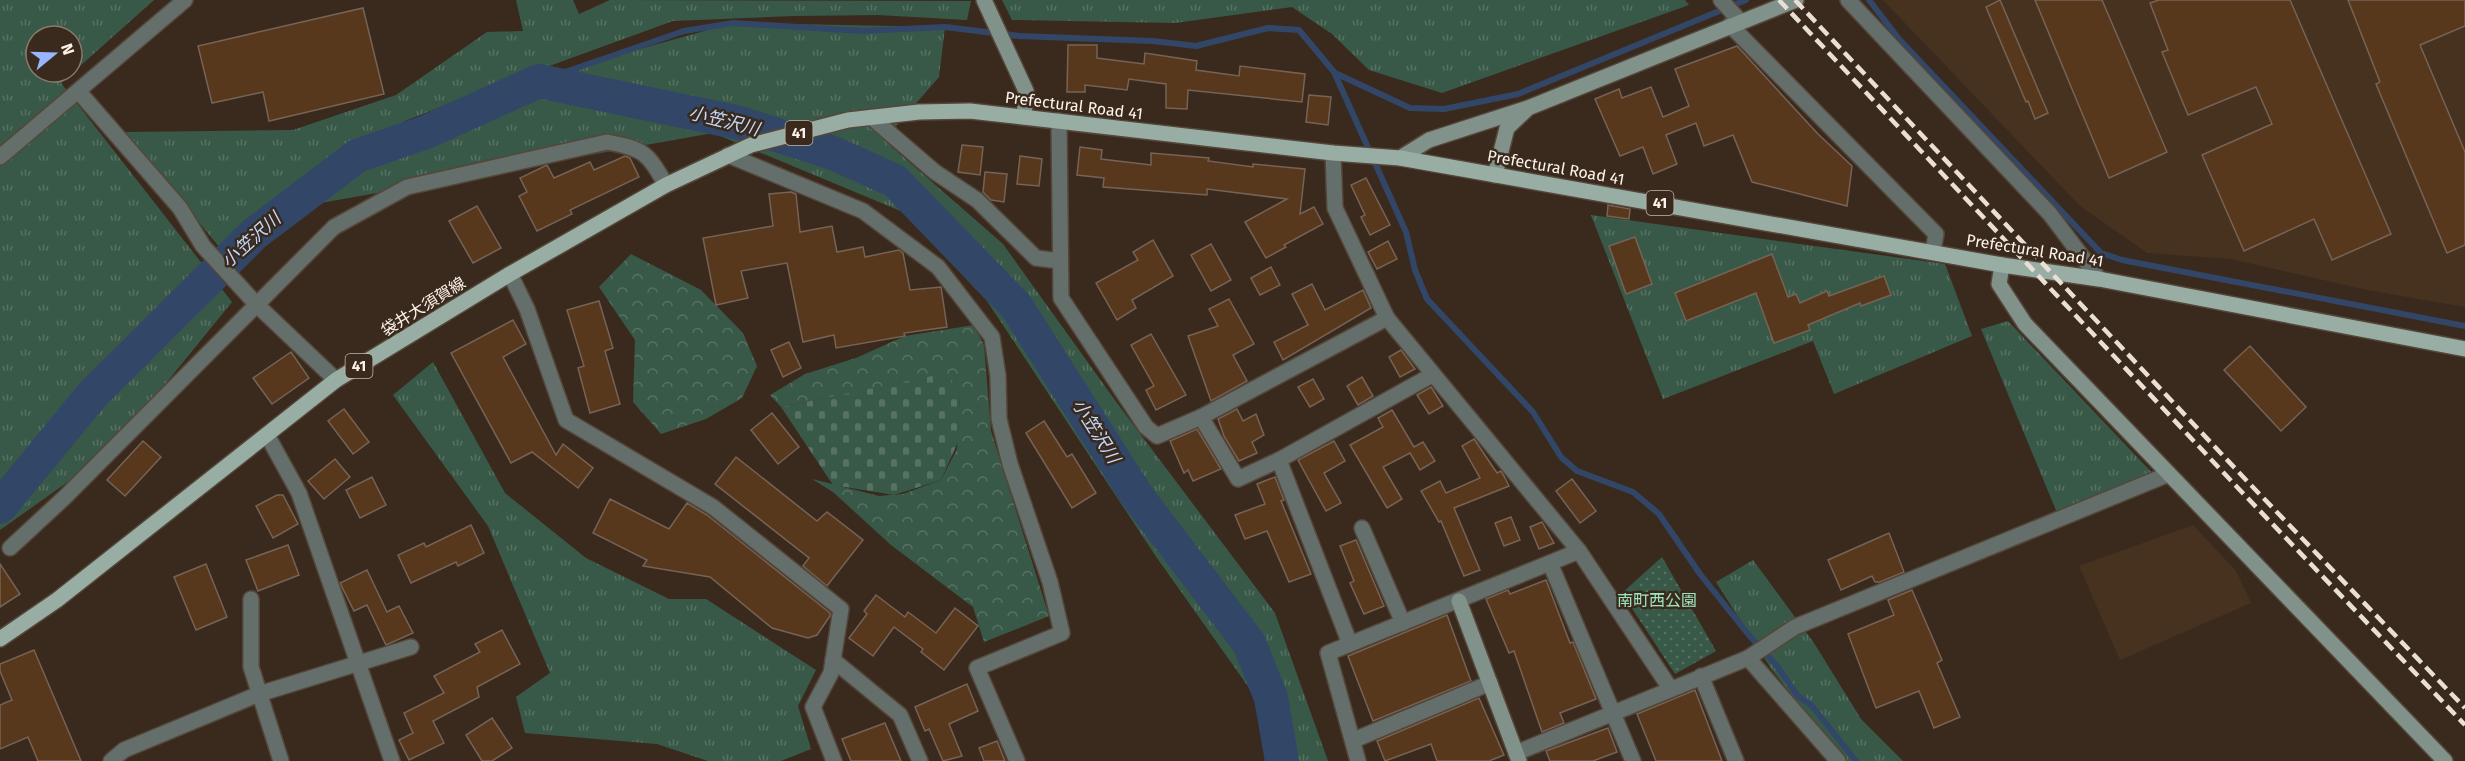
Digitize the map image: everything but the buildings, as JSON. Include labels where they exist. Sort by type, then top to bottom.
[{"type":"main road","name":"Prefectural Road 41","points":[[848,120],[919,112],[970,111],[1333,153],[1400,158],[2002,265],[2099,279],[2465,349]]},
{"type":"main road","name":"袋井大須賀線","points":[[0,639],[57,600],[336,380],[510,274],[666,184],[751,146],[848,120]]},
{"type":"street","points":[[0,157],[185,0]]},
{"type":"street","points":[[984,0],[1026,91],[1024,117]]},
{"type":"street","points":[[1721,0],[1735,23],[1936,234],[1933,251]]},
{"type":"street","points":[[1400,158],[1429,140],[1528,108],[1796,0]]},
{"type":"street","points":[[1848,0],[2050,214],[2099,279]]},
{"type":"street","points":[[79,92],[180,208],[203,246],[257,305],[336,380]]},
{"type":"street","points":[[1495,175],[1507,128],[1528,108]]},
{"type":"street","points":[[871,117],[935,171],[977,200],[1036,258],[1060,261]]},
{"type":"street","points":[[1059,121],[1061,298],[1146,427],[1157,436],[1201,417],[1388,318]]},
{"type":"street","points":[[10,548],[65,497],[334,227],[407,187],[607,142],[632,147],[650,157],[666,184]]},
{"type":"street","points":[[1333,153],[1335,208],[1388,318],[1432,375],[1579,551],[1670,688]]},
{"type":"street","points":[[728,155],[863,211],[938,267],[992,337],[998,376],[999,419],[1010,464],[1050,582],[1062,633],[977,668],[1017,761]]},
{"type":"street","points":[[2002,265],[1999,284],[2025,324],[2445,761]]},
{"type":"street","points":[[510,274],[527,309],[566,420],[713,507],[841,609],[831,674],[813,706],[834,761]]},
{"type":"street","points":[[1201,417],[1239,479],[1279,460],[1432,375]]},
{"type":"street","points":[[267,435],[299,493],[392,761]]},
{"type":"street","points":[[1279,460],[1350,644]]},
{"type":"street","points":[[1459,602],[1517,757],[1613,712],[1748,658],[1795,627],[2169,474]]},
{"type":"street","points":[[1362,528],[1403,623]]},
{"type":"street","points":[[1358,761],[1328,653],[1459,602],[1579,551]]},
{"type":"street","points":[[1550,563],[1633,761]]},
{"type":"street","points":[[251,599],[250,667],[281,761]]},
{"type":"street","points":[[111,761],[124,750],[259,694],[411,647]]},
{"type":"street","points":[[1748,658],[1838,761]]},
{"type":"street","points":[[833,660],[900,715],[920,761]]},
{"type":"street","points":[[1701,676],[1736,761]]},
{"type":"street","points":[[1354,740],[1490,683]]},
{"type":"shaded area","points":[[1883,0],[2465,0],[2465,307],[2367,290],[2231,259],[2147,253],[2079,205]]},
{"type":"shaded area","points":[[2193,525],[2236,571],[2251,603],[2120,660],[2079,566]]},
{"type":"green space","points":[[0,0],[154,0],[84,62],[84,24],[24,24],[24,84],[62,84],[232,302],[110,452],[0,530]]},
{"type":"green space","points":[[516,0],[573,0],[579,14],[610,0],[971,1],[967,20],[878,15],[673,21],[405,121],[261,208],[220,248],[125,132],[293,130],[396,95],[487,32],[523,31]]},
{"type":"green space","points":[[1002,0],[1685,0],[1689,5],[1442,93],[1369,70],[1332,34],[1292,7],[1175,23],[1012,20]]},
{"type":"green space","points":[[733,23],[945,27],[939,77],[884,140],[1003,244],[1117,403],[1275,613],[1328,761],[1269,761],[1262,706],[1157,558],[987,301],[903,212],[713,133],[287,209],[426,132],[611,57]]},
{"type":"green space","points":[[1591,215],[1945,264],[1972,336],[1834,394],[1813,341],[1663,399]]},
{"type":"green space","points":[[631,254],[701,290],[743,333],[757,366],[742,398],[706,419],[661,434],[633,402],[635,340],[599,287]]},
{"type":"green space","points":[[2008,321],[2158,479],[2060,520],[1981,329]]},
{"type":"green space","points":[[974,325],[984,345],[991,431],[1049,616],[984,642],[973,607],[891,545],[833,492],[812,479],[879,496],[903,494],[941,480],[957,449],[960,394],[947,374],[781,407],[770,395],[805,374],[856,358],[905,336]]},
{"type":"green space","points":[[433,362],[505,493],[586,558],[669,599],[706,599],[816,670],[798,706],[811,749],[781,761],[708,761],[657,744],[525,733],[516,697],[550,673],[488,526],[393,395]]},
{"type":"green space","points":[[947,373],[960,394],[958,442],[941,480],[894,495],[833,485],[781,407]]},
{"type":"green space","name":"南町西公園","points":[[1662,557],[1716,651],[1675,674],[1622,593]]},
{"type":"green space","points":[[1753,560],[1814,643],[1861,719],[1903,761],[1842,761],[1770,667],[1716,582]]},
{"type":"waterway","points":[[1335,73],[1410,108],[1444,109],[1518,94],[1746,0]]},
{"type":"waterway","points":[[1869,0],[1899,39],[2101,253],[2122,260],[2465,326]]},
{"type":"waterway","points":[[539,81],[684,31],[733,23],[862,31],[945,27],[1019,36],[1153,41],[1196,46],[1268,28],[1299,30],[1334,72],[1406,232],[1415,270],[1427,299],[1533,412],[1561,457],[1577,471],[1633,492],[1659,514],[1700,574],[1777,666],[1797,695],[1812,706],[1856,761]]},
{"type":"waterway","name":"小笠沢川","points":[[0,507],[92,395],[254,234],[357,156],[426,132],[539,81],[740,123],[833,153],[895,181],[1016,306],[1137,496],[1249,643],[1271,698],[1282,761]]},
{"type":"railway","points":[[1779,0],[2237,487],[2465,725]]},
{"type":"railway","points":[[1795,0],[2247,481],[2465,708]]}]
